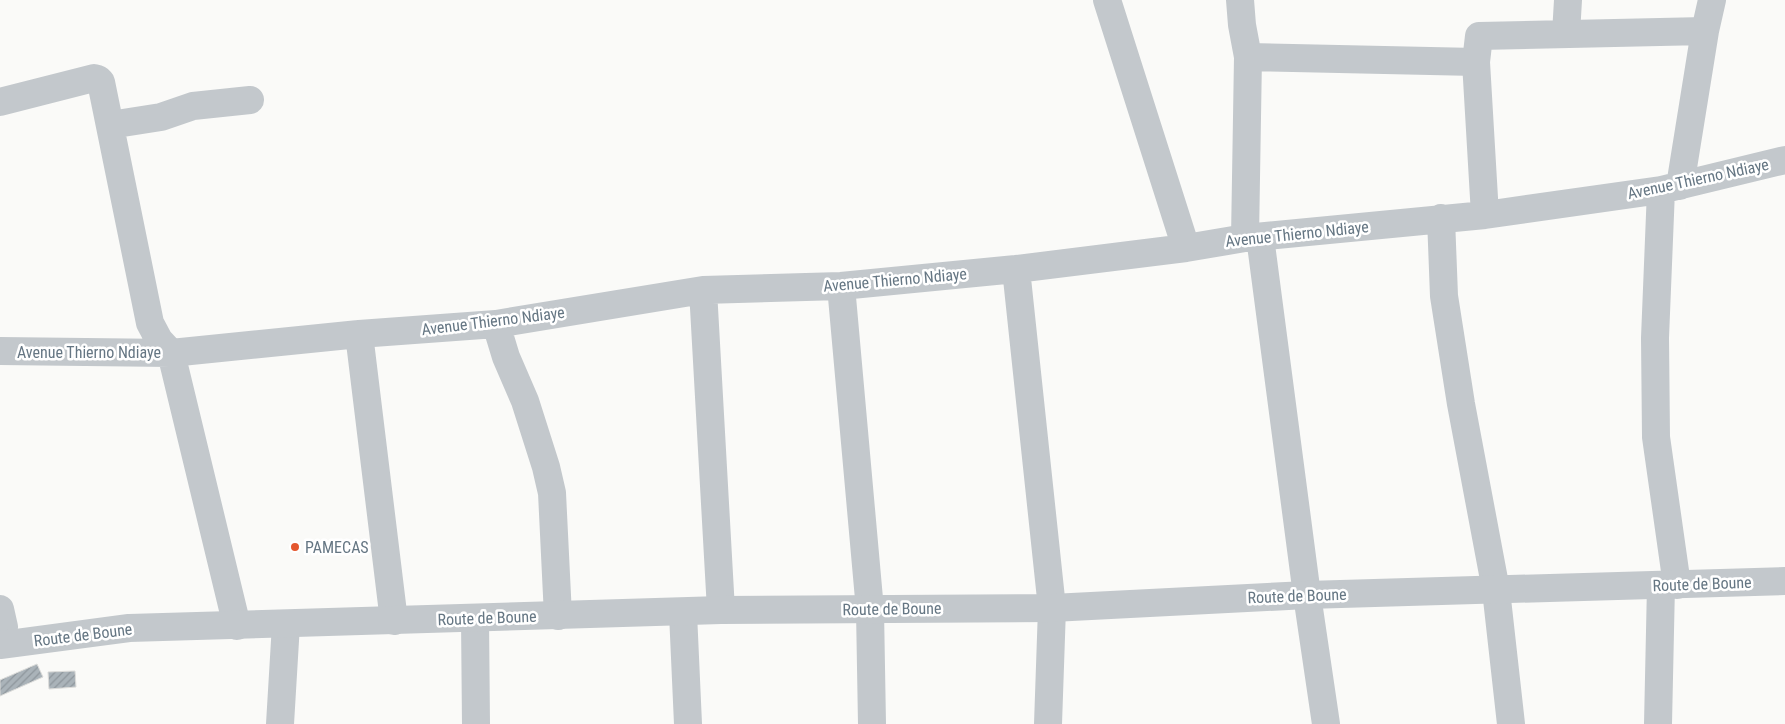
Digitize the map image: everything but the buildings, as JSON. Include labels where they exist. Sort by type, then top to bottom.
[{"type":"street","points":[[1107,0],[1186,248]]},
{"type":"street","points":[[1240,0],[1248,57],[1252,238],[1326,724]]},
{"type":"street","points":[[1566,34],[1568,0]]},
{"type":"street","points":[[1658,724],[1669,585],[1656,437],[1655,338],[1671,188],[1712,0]]},
{"type":"street","points":[[1485,215],[1476,62],[1479,36],[1705,31]]},
{"type":"street","points":[[1248,57],[1476,62]]},
{"type":"street","points":[[0,102],[94,78],[102,82],[150,323],[170,353],[237,626]]},
{"type":"street","points":[[110,125],[161,117],[193,106],[250,100]]},
{"type":"street","name":"Avenue Thierno Ndiaye","points":[[0,352],[170,353],[359,334],[496,324],[703,290],[841,286],[1016,270],[1252,238],[1485,215],[1671,188],[1785,160]]},
{"type":"street","points":[[1441,218],[1444,296],[1461,404],[1496,590],[1511,724]]},
{"type":"street","points":[[1016,270],[1052,608],[1048,724]]},
{"type":"street","points":[[841,286],[870,610],[872,724]]},
{"type":"street","points":[[703,290],[721,610]]},
{"type":"street","points":[[496,324],[506,357],[525,401],[550,485],[558,616]]},
{"type":"street","points":[[359,334],[394,621]]},
{"type":"street","name":"Route de Boune","points":[[0,645],[129,628],[683,613],[721,610],[1052,608],[1307,595],[1785,581]]},
{"type":"street","points":[[0,609],[4,627],[0,638]]},
{"type":"street","points":[[683,613],[688,724]]},
{"type":"street","points":[[475,619],[476,724]]},
{"type":"street","points":[[280,724],[286,624]]},
{"type":"place","name":"PAMECAS","points":[[295,547]]}]
